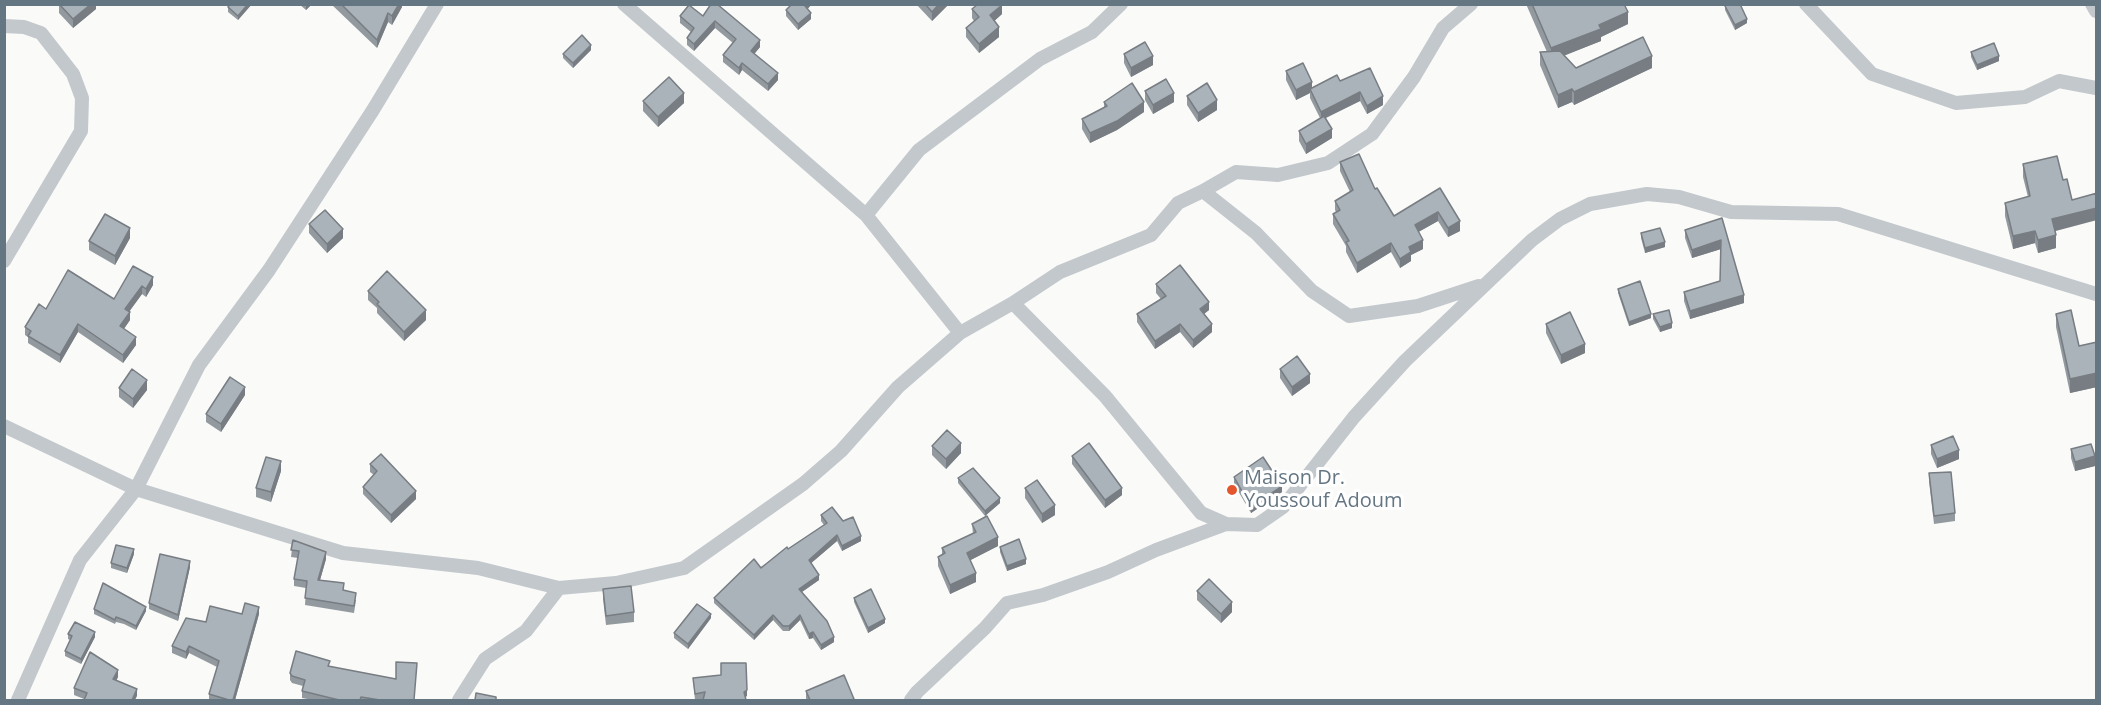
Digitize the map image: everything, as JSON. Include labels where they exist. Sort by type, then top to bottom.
[{"type":"street","points":[[18,700],[80,560],[136,489],[199,366],[269,270],[373,110],[437,4]]},
{"type":"street","points":[[866,215],[919,150],[1040,59],[1092,32],[1121,4]]},
{"type":"street","points":[[4,426],[136,489],[343,553],[478,568],[559,588],[615,583],[684,568],[803,484],[841,451],[898,387],[960,333],[1060,272],[1151,235],[1178,203],[1236,172],[1278,175],[1328,163],[1372,134],[1414,77],[1443,28],[1471,4]]},
{"type":"street","points":[[1806,4],[1872,74],[1956,103],[2025,97],[2059,81],[2097,88]]},
{"type":"street","points":[[2092,4],[2097,10]]},
{"type":"street","points":[[633,8],[866,215],[960,333]]},
{"type":"street","points":[[4,26],[24,27],[41,33],[73,74],[82,98],[81,131],[4,261]]},
{"type":"street","points":[[1203,191],[1256,233],[1312,291],[1349,316],[1418,306],[1484,285]]},
{"type":"street","points":[[1012,303],[1105,396],[1201,513],[1226,524],[1257,525],[1283,507],[1354,417],[1405,361],[1532,240],[1560,219],[1590,204],[1647,194],[1679,197],[1731,213],[1838,214],[2097,294]]},
{"type":"street","points":[[911,700],[916,692],[985,628],[1007,603],[1065,587],[1226,524]]},
{"type":"street","points":[[459,700],[485,659],[526,631],[559,588]]},
{"type":"building","points":[[59,4],[91,4],[73,19]]},
{"type":"building","points":[[230,4],[248,4],[238,16],[228,7]]},
{"type":"building","points":[[341,4],[399,4],[392,16],[388,13],[377,40]]},
{"type":"building","points":[[711,4],[717,4],[760,40],[751,51],[778,73],[768,84],[742,63],[739,68],[723,55],[736,39],[715,21],[694,44],[687,38],[694,28],[680,16],[689,5],[703,16]]},
{"type":"building","points":[[792,4],[806,4],[805,6],[811,13],[798,24],[786,10]]},
{"type":"building","points":[[925,4],[939,4],[932,12]]},
{"type":"building","points":[[978,4],[1002,5],[990,15],[999,27],[979,44],[966,28],[979,17],[972,9]]},
{"type":"building","points":[[1532,4],[1624,4],[1628,12],[1599,25],[1601,29],[1551,48]]},
{"type":"building","points":[[1740,4],[1747,19],[1735,25],[1725,6]]},
{"type":"building","points":[[582,35],[591,45],[573,63],[563,54]]},
{"type":"building","points":[[1643,37],[1652,56],[1574,92],[1572,89],[1558,95],[1540,52],[1560,51],[1576,68]]},
{"type":"building","points":[[1145,42],[1153,56],[1131,68],[1124,54]]},
{"type":"building","points":[[1994,43],[1999,56],[1977,65],[1971,52]]},
{"type":"building","points":[[1303,63],[1312,82],[1296,90],[1286,71]]},
{"type":"building","points":[[1370,68],[1383,96],[1367,106],[1360,92],[1321,112],[1310,89],[1337,75],[1340,81]]},
{"type":"building","points":[[669,77],[684,93],[658,117],[643,101]]},
{"type":"building","points":[[1166,79],[1174,93],[1153,105],[1145,91]]},
{"type":"building","points":[[1132,83],[1144,102],[1117,121],[1090,133],[1082,119],[1107,106],[1104,102]]},
{"type":"building","points":[[1207,83],[1217,100],[1198,113],[1187,96]]},
{"type":"building","points":[[1324,116],[1332,129],[1306,144],[1299,131]]},
{"type":"building","points":[[1359,154],[1375,189],[1377,188],[1394,216],[1440,188],[1460,221],[1448,228],[1438,212],[1415,225],[1423,240],[1409,247],[1411,252],[1400,259],[1391,243],[1357,263],[1346,242],[1349,241],[1333,214],[1340,210],[1335,201],[1353,190],[1340,162]]},
{"type":"building","points":[[2057,156],[2063,180],[2067,179],[2072,200],[2097,193],[2097,208],[2052,219],[2056,235],[2038,240],[2035,231],[2013,236],[2005,203],[2030,196],[2023,164]]},
{"type":"building","points":[[325,210],[343,229],[327,244],[309,224]]},
{"type":"building","points":[[105,214],[130,228],[115,256],[89,241]]},
{"type":"building","points":[[1722,218],[1744,295],[1690,311],[1684,292],[1720,281],[1721,240],[1692,250],[1685,230]]},
{"type":"building","points":[[1660,228],[1665,242],[1645,248],[1641,233]]},
{"type":"building","points":[[1180,265],[1209,302],[1200,309],[1212,324],[1193,340],[1180,324],[1155,341],[1137,314],[1166,296],[1156,284]]},
{"type":"building","points":[[133,266],[153,277],[146,289],[142,286],[125,309],[130,312],[120,326],[136,337],[123,355],[78,324],[60,355],[28,336],[31,331],[25,327],[39,304],[46,309],[68,270],[114,299]]},
{"type":"building","points":[[387,271],[426,310],[404,332],[377,304],[379,302],[368,291]]},
{"type":"building","points":[[1640,281],[1651,314],[1629,322],[1618,289]]},
{"type":"building","points":[[1669,310],[1672,323],[1660,327],[1653,314]]},
{"type":"building","points":[[2071,310],[2079,346],[2097,342],[2097,373],[2070,379],[2056,314]]},
{"type":"building","points":[[1570,312],[1585,344],[1561,355],[1546,324]]},
{"type":"building","points":[[1297,356],[1310,374],[1292,387],[1280,369]]},
{"type":"building","points":[[132,369],[147,380],[133,399],[119,388]]},
{"type":"building","points":[[230,377],[245,387],[221,424],[206,414]]},
{"type":"building","points":[[947,430],[961,443],[946,459],[932,446]]},
{"type":"building","points":[[1953,436],[1959,450],[1937,459],[1931,445]]},
{"type":"building","points":[[1089,443],[1122,488],[1105,500],[1072,456]]},
{"type":"building","points":[[2091,444],[2095,456],[2075,462],[2071,449]]},
{"type":"building","points":[[381,454],[416,491],[391,515],[363,487],[377,471],[370,464]]},
{"type":"building","points":[[266,457],[281,461],[271,492],[256,488]]},
{"type":"building","points":[[1263,457],[1282,486],[1251,507],[1234,477]]},
{"type":"building","points":[[973,468],[1000,498],[985,511],[958,478]]},
{"type":"building","points":[[1951,472],[1955,513],[1934,516],[1929,473]]},
{"type":"building","points":[[1037,480],[1055,505],[1042,514],[1025,488]]},
{"type":"building","points":[[832,507],[843,521],[853,517],[861,536],[842,546],[837,535],[809,560],[819,575],[799,589],[827,621],[834,637],[821,645],[813,632],[809,634],[800,615],[789,626],[783,626],[773,615],[754,635],[714,598],[754,559],[761,568],[787,547],[788,549],[827,523],[821,515]]},
{"type":"building","points":[[987,516],[998,537],[967,553],[976,573],[950,585],[938,557],[945,553],[942,548],[976,532],[972,524]]},
{"type":"building","points":[[1019,539],[1026,559],[1007,566],[1000,547]]},
{"type":"building","points":[[293,540],[326,552],[318,580],[344,583],[343,590],[356,593],[354,606],[305,598],[307,581],[294,579],[299,551],[291,550]]},
{"type":"building","points":[[116,545],[134,549],[127,568],[111,563]]},
{"type":"building","points":[[160,554],[190,561],[178,615],[149,603]]},
{"type":"building","points":[[1209,579],[1232,602],[1221,614],[1197,591]]},
{"type":"building","points":[[103,583],[146,607],[136,626],[116,617],[115,620],[94,609]]},
{"type":"building","points":[[631,586],[634,612],[606,616],[603,589]]},
{"type":"building","points":[[871,589],[885,619],[868,628],[854,598]]},
{"type":"building","points":[[245,603],[259,607],[233,700],[229,700],[209,694],[219,661],[189,646],[186,652],[172,646],[186,618],[206,622],[210,606],[242,614]]},
{"type":"building","points":[[697,604],[711,614],[688,644],[674,633]]},
{"type":"building","points":[[75,622],[95,632],[81,659],[65,651],[72,636],[68,634]]},
{"type":"building","points":[[296,651],[330,661],[328,666],[396,679],[396,662],[417,663],[414,700],[380,700],[361,697],[360,700],[339,700],[302,691],[305,680],[292,676],[290,673]]},
{"type":"building","points":[[90,652],[118,670],[113,679],[137,689],[132,700],[84,700],[87,693],[74,688]]},
{"type":"building","points":[[721,663],[746,663],[747,690],[744,692],[746,700],[703,700],[705,692],[695,694],[693,678],[721,675]]},
{"type":"building","points":[[844,675],[854,699],[810,700],[806,691]]},
{"type":"building","points":[[476,693],[496,697],[496,700],[475,700]]},
{"type":"place","name":"Maison Dr. Youssouf Adoum","points":[[1232,490]]}]
